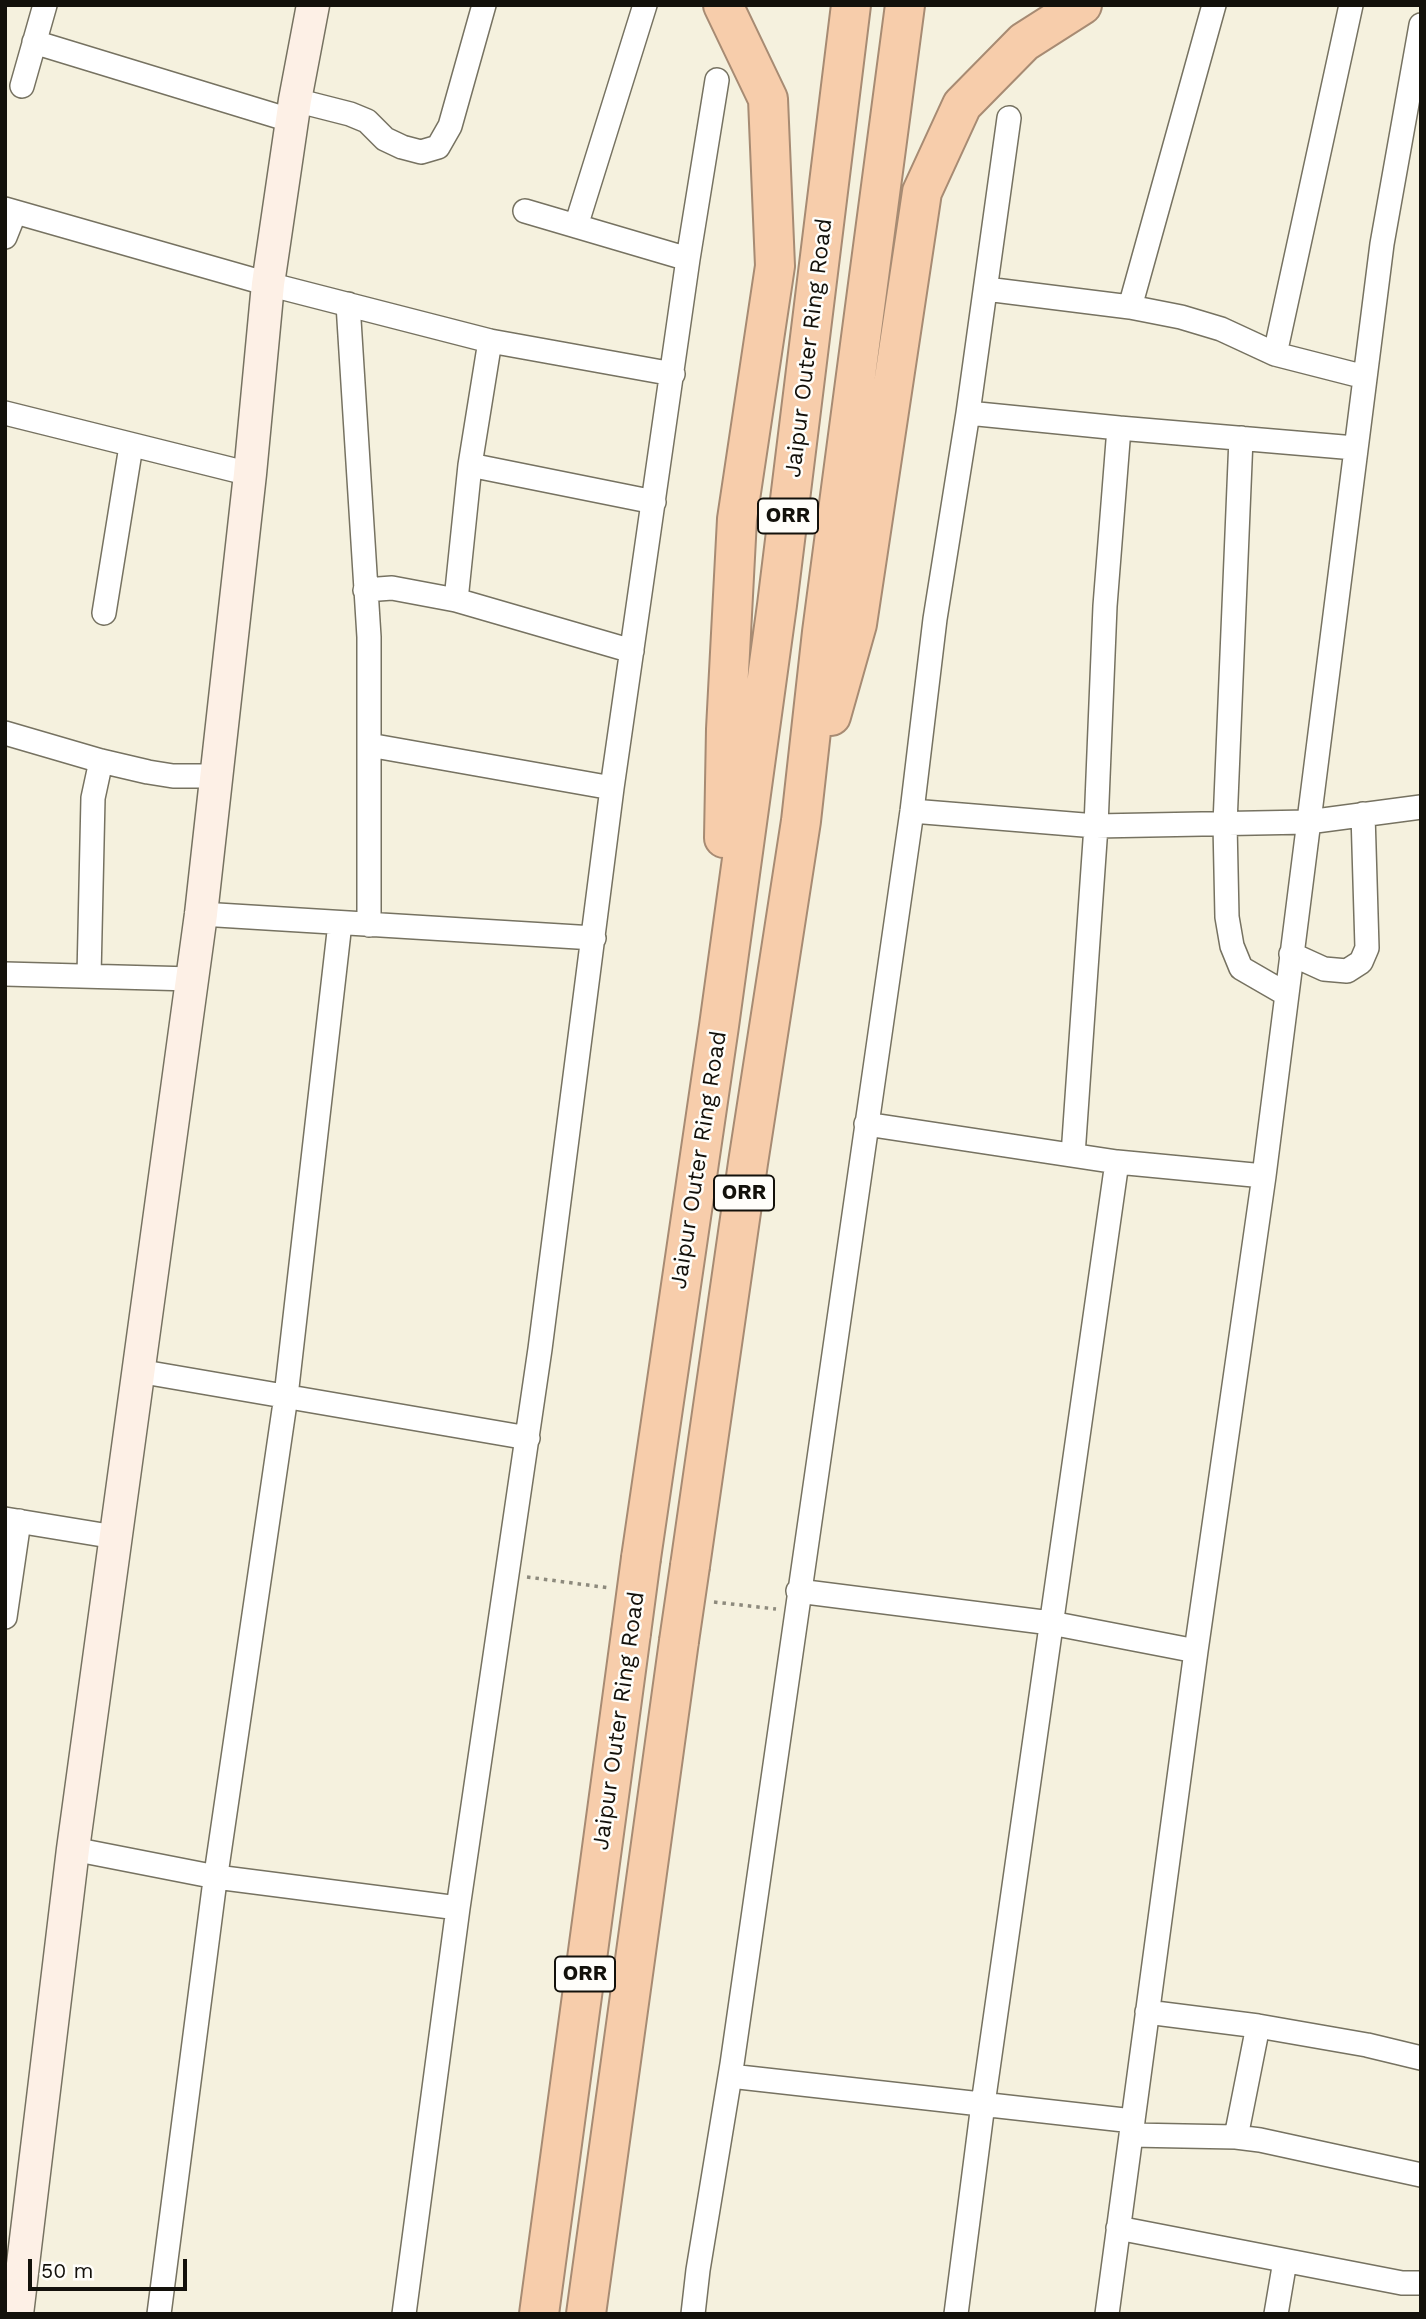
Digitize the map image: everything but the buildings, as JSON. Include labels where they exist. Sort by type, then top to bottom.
[{"type":"highway","points":[[719,1026],[726,729],[737,519],[775,266],[768,99],[723,5]]},
{"type":"highway","name":"Jaipur Outer Ring Road","points":[[539,2314],[641,1558],[779,591],[851,5]]},
{"type":"highway","points":[[801,821],[856,624],[922,192],[962,105],[1024,42],[1082,5]]},
{"type":"highway","points":[[801,821],[822,632],[903,14]]},
{"type":"highway","name":"ORR","points":[[586,2314],[679,1641],[801,821]]},
{"type":"street","points":[[22,86],[45,5]]},
{"type":"street","points":[[17,2314],[73,1849],[201,914],[250,474],[268,284],[313,5]]},
{"type":"street","points":[[34,42],[294,111],[350,114],[367,121],[385,139],[421,152],[438,147],[450,126],[484,5]]},
{"type":"street","points":[[576,226],[645,5]]},
{"type":"street","points":[[1130,307],[1214,5]]},
{"type":"street","points":[[1275,354],[1351,5]]},
{"type":"street","points":[[1107,2314],[1196,1651],[1264,1176],[1382,244],[1421,25]]},
{"type":"street","points":[[404,2314],[458,1908],[528,1438],[612,788],[688,259],[717,80]]},
{"type":"street","points":[[693,2314],[730,2076],[912,811],[935,619],[968,413],[1009,118]]},
{"type":"street","points":[[5,237],[10,211],[268,284],[490,341],[673,374]]},
{"type":"street","points":[[525,211],[688,259]]},
{"type":"street","points":[[986,289],[1130,307],[1221,328],[1275,354],[1365,377]]},
{"type":"street","points":[[348,304],[369,637],[369,925]]},
{"type":"street","points":[[456,600],[470,465],[490,341]]},
{"type":"street","points":[[5,413],[250,474]]},
{"type":"street","points":[[968,413],[1355,447]]},
{"type":"street","points":[[1073,1155],[1096,826],[1105,606],[1119,428]]},
{"type":"street","points":[[1241,438],[1225,824],[1227,917],[1232,946],[1241,968],[1286,994]]},
{"type":"street","points":[[104,613],[131,446]]},
{"type":"street","points":[[470,465],[654,502]]},
{"type":"street","points":[[365,590],[392,588],[456,600],[632,651]]},
{"type":"street","points":[[5,733],[101,761],[173,776],[217,776]]},
{"type":"street","points":[[369,745],[612,788]]},
{"type":"street","points":[[89,976],[93,798],[101,761]]},
{"type":"street","points":[[912,811],[1096,826],[1308,822],[1421,807]]},
{"type":"street","points":[[1291,954],[1324,969],[1347,971],[1361,962],[1367,948],[1363,814]]},
{"type":"street","points":[[201,914],[594,938]]},
{"type":"street","points":[[159,2314],[216,1877],[286,1396],[340,923]]},
{"type":"street","points":[[5,974],[192,979]]},
{"type":"street","points":[[866,1125],[1117,1161],[1264,1176]]},
{"type":"street","points":[[956,2314],[983,2104],[1117,1161]]},
{"type":"street","points":[[138,1371],[528,1438]]},
{"type":"street","points":[[5,1617],[12,1520],[115,1537]]},
{"type":"street","points":[[798,1591],[1051,1623],[1196,1651]]},
{"type":"street","points":[[73,1849],[216,1877],[458,1908]]},
{"type":"street","points":[[1147,2012],[1258,2026],[1367,2045],[1421,2059]]},
{"type":"street","points":[[1236,2137],[1258,2026]]},
{"type":"street","points":[[730,2076],[983,2104],[1132,2128],[1260,2140],[1421,2175]]},
{"type":"street","points":[[1118,2228],[1402,2283],[1421,2283]]},
{"type":"street","points":[[1276,2314],[1285,2261]]}]
